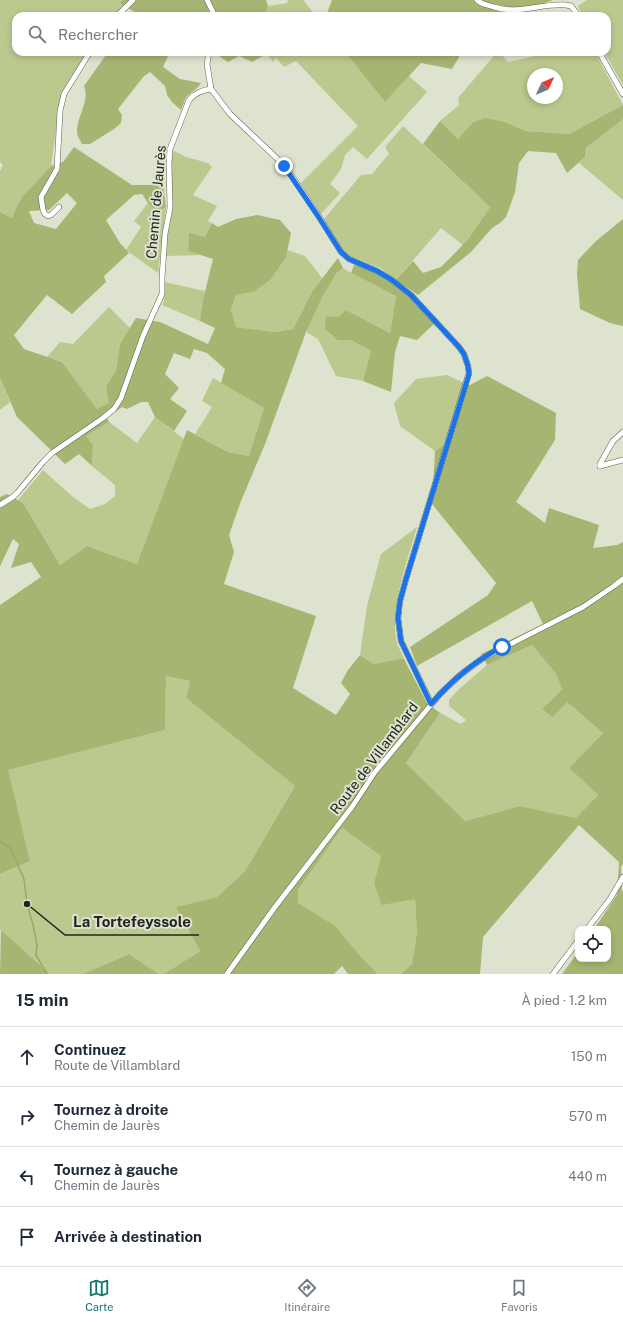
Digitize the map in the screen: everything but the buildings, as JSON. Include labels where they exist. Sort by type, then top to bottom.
[{"type":"street","points":[[120,12],[133,0]]},
{"type":"street","points":[[207,0],[214,12]]},
{"type":"street","points":[[477,0],[481,4],[513,11],[566,4],[571,6],[576,12]]},
{"type":"street","points":[[59,207],[48,216],[43,210],[41,197],[57,169],[61,102],[64,94],[88,56]]},
{"type":"street","points":[[208,56],[207,64],[211,89],[230,114],[284,166],[341,252],[349,259],[377,271],[392,280],[411,295],[455,342],[464,354],[468,366],[468,378],[406,579],[400,601],[398,618],[401,641],[431,704]]},
{"type":"street","points":[[601,56],[623,94]]},
{"type":"street","name":"Chemin de Jaurès","points":[[0,505],[18,492],[52,453],[103,418],[114,409],[121,398],[143,336],[162,294],[165,234],[170,208],[170,149],[189,100],[193,95],[204,90],[211,89]]},
{"type":"street","points":[[623,432],[613,441],[600,466],[623,460]]},
{"type":"street","name":"Route de Villamblard","points":[[227,974],[271,913],[352,807],[375,772],[431,704],[460,675],[483,658],[583,607],[623,579]]},
{"type":"street","points":[[589,926],[610,899],[623,878]]},
{"type":"street","points":[[554,974],[575,945]]},
{"type":"green space","points":[[0,0],[124,0],[123,9],[120,12],[12,12],[12,56],[88,56],[61,95],[51,166],[22,197],[12,218],[0,212],[0,171],[3,165],[0,162]]},
{"type":"green space","points":[[123,0],[266,0],[268,6],[266,12],[134,12],[120,3]]},
{"type":"green space","points":[[288,0],[303,0],[313,12],[266,12],[268,6],[287,3]]},
{"type":"green space","points":[[332,0],[553,0],[520,12],[328,12]]},
{"type":"green space","points":[[587,0],[623,0],[623,85],[606,56],[611,56],[611,12],[581,12],[578,6]]},
{"type":"green space","points":[[105,56],[168,56],[163,67],[180,79],[201,83],[186,97],[181,110],[167,95],[165,86],[150,72],[144,76],[118,109],[122,115],[121,123],[90,144],[82,144],[77,132],[85,97],[84,86]]},
{"type":"green space","points":[[219,56],[239,56],[228,62]]},
{"type":"green space","points":[[239,56],[263,56],[252,62]]},
{"type":"green space","points":[[268,56],[348,56],[385,102],[409,76],[427,92],[367,159],[353,147],[345,155],[341,169],[330,184],[340,193],[321,214],[301,183],[358,126],[296,61],[284,67],[276,58],[273,62]]},
{"type":"green space","points":[[348,56],[460,56],[452,69],[421,63],[385,102]]},
{"type":"green space","points":[[494,56],[503,56],[508,62],[536,56],[597,56],[623,105],[569,134],[526,131],[505,122],[472,123],[458,139],[440,121],[459,105],[458,98]]},
{"type":"green space","points":[[623,105],[623,119],[586,148],[585,157],[567,173],[556,153],[528,151],[519,163],[515,192],[506,217],[492,228],[471,252],[418,295],[396,280],[413,261],[423,273],[441,267],[469,238],[490,207],[423,144],[440,121],[458,139],[472,123],[485,118],[505,122],[526,131],[569,134]]},
{"type":"green space","points":[[623,119],[623,200],[579,163],[585,157],[586,148]]},
{"type":"green space","points":[[403,126],[490,207],[463,245],[441,228],[396,280],[380,268],[350,256],[341,248],[324,219],[361,175],[372,174],[389,154],[385,147]]},
{"type":"green space","points":[[74,147],[132,185],[151,185],[158,180],[163,183],[166,207],[157,212],[142,194],[134,195],[106,220],[120,243],[129,253],[104,276],[106,282],[72,314],[47,295],[14,335],[24,349],[62,362],[97,409],[109,403],[106,386],[116,371],[120,344],[136,318],[160,322],[208,344],[215,328],[200,321],[203,300],[213,259],[188,251],[189,233],[205,237],[212,223],[218,227],[236,219],[257,215],[280,220],[291,233],[286,257],[271,279],[253,292],[236,295],[231,309],[236,327],[274,332],[293,329],[313,290],[338,258],[343,268],[336,274],[323,295],[306,332],[265,444],[241,501],[229,535],[234,552],[224,584],[316,616],[293,688],[336,715],[350,694],[341,683],[348,670],[360,655],[374,664],[404,659],[427,703],[440,713],[406,763],[465,821],[520,806],[576,818],[598,795],[569,768],[603,733],[567,702],[553,717],[542,709],[562,689],[556,674],[532,645],[487,665],[481,654],[543,624],[532,601],[417,666],[410,647],[488,595],[496,583],[432,504],[435,451],[444,445],[462,382],[470,385],[487,376],[556,413],[555,440],[516,502],[545,523],[549,508],[599,525],[593,548],[617,545],[623,542],[623,864],[621,867],[623,892],[623,974],[562,974],[575,956],[575,962],[611,962],[611,926],[596,926],[617,895],[619,862],[579,825],[483,937],[480,974],[401,974],[412,964],[417,932],[415,899],[382,905],[374,883],[381,856],[342,828],[298,890],[298,903],[335,926],[360,956],[378,974],[348,974],[342,966],[334,974],[164,974],[200,951],[176,907],[217,897],[245,871],[295,786],[186,698],[190,681],[166,676],[165,730],[8,770],[30,861],[0,874],[0,605],[41,577],[31,562],[11,568],[19,544],[13,539],[0,566],[0,497],[7,494],[23,503],[60,565],[87,546],[137,564],[187,430],[228,452],[249,456],[264,408],[221,383],[225,369],[207,353],[194,349],[190,359],[174,353],[165,374],[179,388],[170,399],[187,411],[174,431],[155,417],[148,402],[141,402],[127,409],[122,407],[107,418],[109,422],[86,436],[93,445],[92,466],[79,454],[65,464],[17,417],[0,378],[0,212],[12,218],[22,197],[51,166],[63,162]],"holes":[[[67,193],[77,203],[56,229],[34,223],[29,211],[49,210]]]},
{"type":"green space","points":[[172,150],[186,157],[208,163],[212,167],[193,195],[217,206],[208,221],[212,223],[205,237],[189,234],[188,251],[200,255],[166,256],[167,237],[172,208],[170,163]]},
{"type":"green space","points":[[148,203],[157,212],[166,207],[158,273],[126,250],[141,227],[134,221]]},
{"type":"green space","points":[[623,219],[623,326],[610,323],[580,309],[577,274],[578,260],[596,241]]},
{"type":"green space","points":[[287,250],[305,256],[322,278],[313,290],[293,329],[274,332],[236,327],[231,309],[236,295],[253,292],[286,257]]},
{"type":"green space","points":[[354,265],[384,276],[408,294],[435,323],[417,340],[400,336],[395,352],[391,392],[363,381],[371,351],[351,340],[338,340],[325,329],[326,316],[338,317],[346,310],[390,333],[396,296],[351,273]]},
{"type":"green space","points":[[343,268],[396,296],[390,333],[346,310],[338,317],[326,316],[351,340],[371,351],[363,381],[336,376],[318,339],[306,332],[326,289],[336,274]]},
{"type":"green space","points":[[164,282],[205,291],[200,321],[162,305],[164,301]]},
{"type":"green space","points":[[109,307],[130,328],[120,344],[116,371],[106,386],[110,403],[97,409],[62,362],[47,357],[60,342],[73,344]]},
{"type":"green space","points":[[447,375],[462,382],[444,445],[435,451],[400,426],[394,403],[416,379]]},
{"type":"green space","points":[[0,378],[10,402],[0,410]]},
{"type":"green space","points":[[213,378],[264,408],[249,456],[228,452],[195,434],[212,407],[202,401]]},
{"type":"green space","points":[[155,417],[184,439],[137,564],[87,546],[60,565],[23,503],[18,500],[43,470],[73,497],[90,509],[105,504],[115,496],[115,485],[92,466],[93,445],[86,436],[109,422],[137,443]]},
{"type":"green space","points":[[417,527],[397,600],[395,615],[397,642],[404,659],[374,664],[360,655],[367,606],[381,554]]},
{"type":"green space","points":[[532,645],[556,674],[562,689],[542,709],[567,702],[603,733],[569,768],[598,795],[576,818],[520,806],[465,821],[406,763],[440,713],[461,724],[466,720],[449,706],[449,700],[459,689],[487,665]]},
{"type":"green space","points":[[166,676],[190,681],[186,698],[295,786],[245,871],[217,897],[176,907],[200,951],[164,974],[159,974],[129,954],[83,974],[50,974],[1,930],[0,931],[0,874],[30,861],[7,770],[165,730]]},
{"type":"green space","points":[[342,828],[381,856],[374,883],[415,898],[417,932],[412,964],[401,974],[378,974],[360,956],[298,903],[298,890]]},
{"type":"green space","points":[[1,930],[50,974],[0,974]]},
{"type":"green space","points":[[129,954],[159,974],[83,974]]},
{"type":"waterway","points":[[0,841],[11,849],[24,879],[27,904],[37,945],[36,955],[47,974]]},
{"type":"place","name":"La Tortefeyssole","points":[[27,904]]},
{"type":"route","points":[[284,166],[294,178],[341,252],[349,259],[377,271],[392,280],[411,295],[455,342],[464,354],[468,366],[469,374],[406,579],[400,601],[398,618],[401,641],[431,704],[473,664],[502,647]]}]
